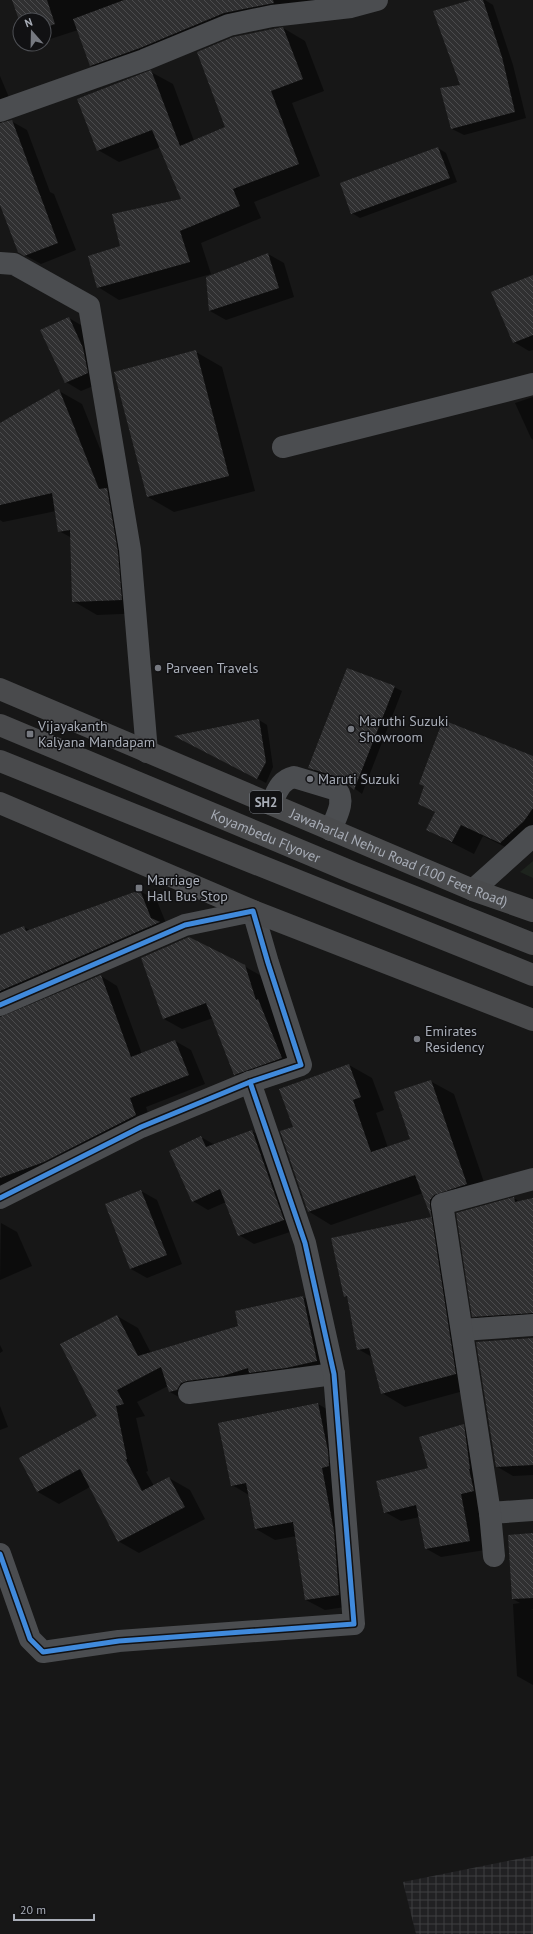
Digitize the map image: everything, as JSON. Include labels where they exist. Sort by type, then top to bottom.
[{"type":"main road","name":"Jawaharlal Nehru Road (100 Feet Road)","points":[[0,689],[473,890],[533,911]]},
{"type":"main road","name":"Koyambedu Flyover","points":[[0,725],[354,873],[533,944]]},
{"type":"main road","name":"Koyambedu Flyover","points":[[0,761],[533,975]]},
{"type":"main road","points":[[0,803],[253,910],[533,1020]]},
{"type":"street","points":[[0,111],[144,60],[229,25],[272,16],[351,7],[377,0]]},
{"type":"street","points":[[0,263],[14,264],[89,306],[130,550],[147,752]]},
{"type":"street","points":[[282,447],[533,384]]},
{"type":"street","points":[[271,804],[282,782],[287,778],[294,776],[337,790],[341,795],[341,802],[331,830]]},
{"type":"street","points":[[473,890],[533,836]]},
{"type":"street","points":[[0,1005],[184,925],[253,910],[268,963],[301,1065],[250,1082],[141,1127],[0,1198]]},
{"type":"street","points":[[0,1554],[30,1639],[43,1652],[119,1641],[354,1624],[334,1374],[305,1243],[250,1082]]},
{"type":"street","points":[[494,1556],[490,1513],[442,1204],[533,1179]]},
{"type":"street","points":[[462,1330],[533,1325]]},
{"type":"street","points":[[189,1393],[334,1374]]},
{"type":"street","points":[[490,1513],[533,1510]]},
{"type":"shaded area","points":[[533,861],[533,878],[520,872]]},
{"type":"shaded area","points":[[533,1856],[533,1934],[416,1934],[403,1882]]},
{"type":"building","points":[[12,0],[47,0],[51,12],[16,12]]},
{"type":"building","points":[[124,0],[273,0],[274,3],[224,13],[140,48],[90,66],[73,19]]},
{"type":"building","points":[[471,0],[483,0],[502,57],[515,112],[451,129],[440,88],[460,85],[433,11]]},
{"type":"building","points":[[52,15],[55,24],[52,25]]},
{"type":"building","points":[[283,27],[303,79],[271,91],[299,164],[233,189],[240,206],[180,231],[190,262],[97,288],[88,256],[120,246],[112,214],[181,199],[152,130],[97,151],[77,99],[151,70],[180,146],[225,127],[197,52],[233,37]]},
{"type":"building","points":[[12,120],[58,243],[24,256],[18,252],[0,205],[0,123]]},
{"type":"building","points":[[438,147],[450,178],[351,214],[340,183]]},
{"type":"building","points":[[268,253],[279,288],[209,311],[206,277]]},
{"type":"building","points":[[533,275],[533,335],[513,343],[491,292]]},
{"type":"building","points":[[69,317],[83,348],[88,373],[65,383],[40,330]]},
{"type":"building","points":[[196,350],[229,476],[147,497],[114,372]]},
{"type":"building","points":[[59,389],[99,489],[107,488],[118,552],[122,600],[72,602],[70,530],[58,532],[52,493],[0,505],[0,423]]},
{"type":"building","name":"Maruthi Suzuki Showroom","points":[[347,668],[395,686],[354,790],[341,778],[308,768]]},
{"type":"building","points":[[259,719],[266,762],[257,779],[174,736]]},
{"type":"building","points":[[443,720],[533,756],[533,808],[524,821],[500,843],[461,825],[452,842],[426,830],[435,812],[418,804],[424,786],[419,784]]},
{"type":"building","points":[[140,890],[151,918],[160,922],[0,991],[0,935],[24,926],[26,931]]},
{"type":"building","points":[[189,937],[245,965],[256,1000],[258,999],[282,1058],[234,1075],[206,1003],[163,1019],[141,958]]},
{"type":"building","points":[[101,975],[131,1057],[175,1040],[189,1075],[130,1098],[136,1115],[44,1162],[0,1178],[0,1017]]},
{"type":"building","points":[[349,1064],[361,1097],[353,1100],[371,1152],[410,1139],[394,1092],[431,1080],[467,1184],[434,1195],[430,1200],[456,1374],[381,1394],[369,1348],[357,1350],[347,1296],[344,1297],[331,1238],[431,1217],[415,1175],[308,1212],[280,1131],[293,1127],[279,1089]]},
{"type":"building","points":[[252,1130],[284,1220],[238,1236],[220,1189],[192,1202],[169,1151],[201,1136],[206,1147]]},
{"type":"building","points":[[141,1190],[167,1255],[130,1269],[105,1204]]},
{"type":"building","points":[[514,1197],[515,1202],[533,1198],[533,1313],[472,1317],[456,1213]]},
{"type":"building","points":[[303,1296],[317,1361],[286,1368],[249,1373],[248,1368],[223,1376],[187,1381],[181,1383],[177,1390],[169,1392],[161,1367],[117,1390],[124,1404],[116,1406],[126,1460],[142,1491],[169,1477],[185,1507],[118,1542],[80,1469],[37,1492],[19,1458],[97,1416],[60,1344],[117,1315],[138,1356],[238,1326],[235,1311]]},
{"type":"building","points":[[533,1338],[533,1465],[496,1467],[476,1342]]},
{"type":"building","points":[[318,1403],[328,1451],[329,1466],[322,1468],[334,1531],[339,1595],[305,1600],[293,1522],[255,1529],[246,1483],[231,1486],[218,1423]]},
{"type":"building","points":[[464,1424],[469,1469],[474,1491],[461,1494],[470,1541],[425,1549],[416,1505],[384,1513],[376,1481],[428,1468],[419,1437]]},
{"type":"building","points":[[533,1533],[533,1598],[512,1599],[508,1535]]},
{"type":"cycle path","points":[[0,1005],[185,925],[253,911],[301,1065],[250,1082],[141,1127],[0,1198]]},
{"type":"cycle path","points":[[0,1554],[30,1639],[43,1652],[119,1641],[354,1624],[334,1374],[305,1243],[250,1082]]},
{"type":"place","name":"Parveen Travels","points":[[158,668]]},
{"type":"place","name":"Maruthi Suzuki Showroom","points":[[351,729]]},
{"type":"place","name":"Vijayakanth Kalyana Mandapam","points":[[30,734]]},
{"type":"place","name":"Maruti Suzuki","points":[[310,779]]},
{"type":"place","name":"Marriage Hall Bus Stop","points":[[139,888]]},
{"type":"place","name":"Emirates Residency","points":[[417,1039]]}]
